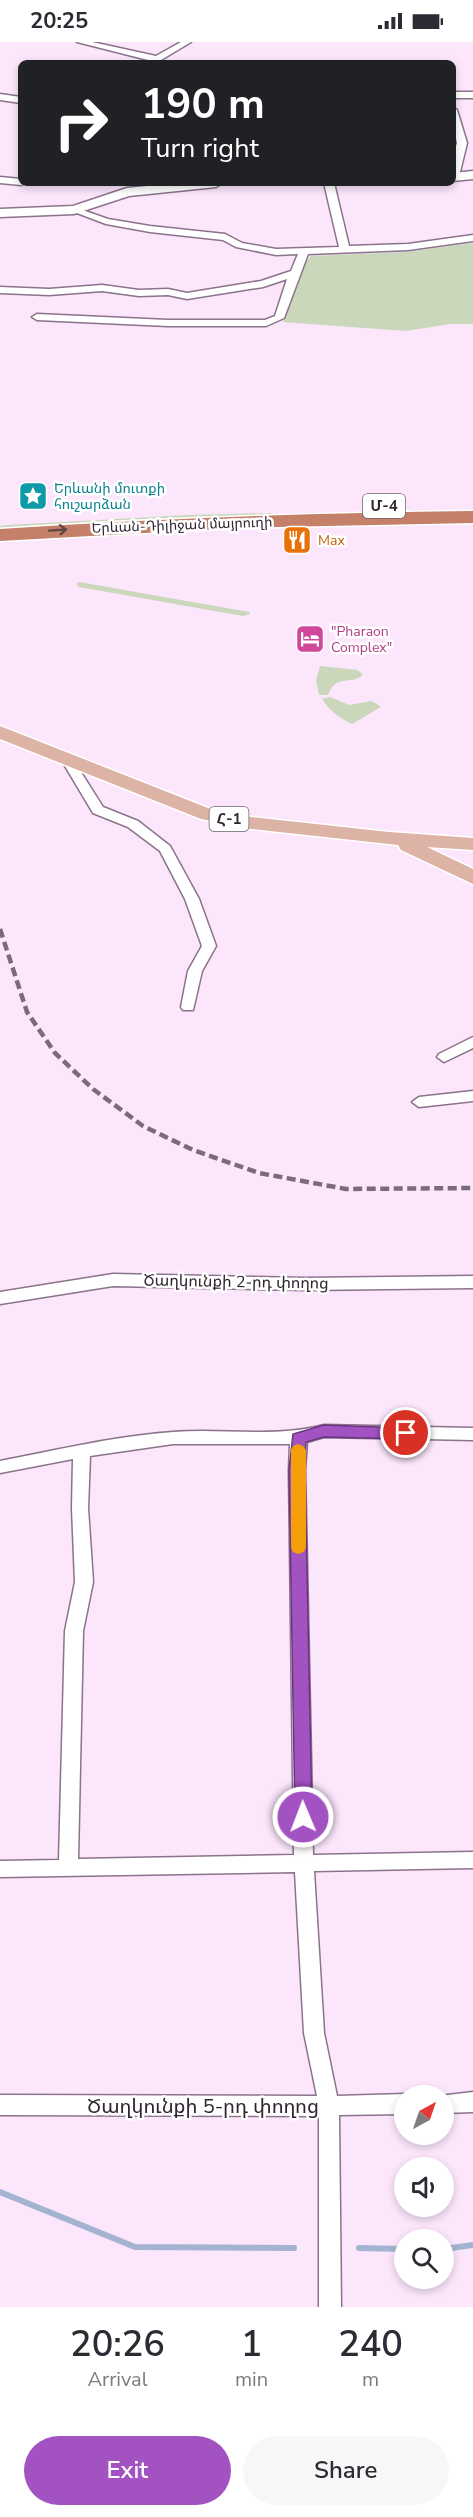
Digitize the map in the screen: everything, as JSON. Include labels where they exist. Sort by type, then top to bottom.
[{"type":"highway","name":"Երևան-Դիլիջան մայրուղի","points":[[0,520],[183,510],[473,505]]},
{"type":"highway","name":"Երևան-Դիլիջան մայրուղի","points":[[0,535],[86,528],[473,517]]},
{"type":"main road","name":"Հ-1","points":[[0,732],[208,814],[250,823],[389,838],[473,844]]},
{"type":"main road","points":[[389,838],[448,863],[473,877]]},
{"type":"street","points":[[81,42],[152,60]]},
{"type":"street","points":[[157,60],[170,47],[188,42]]},
{"type":"street","points":[[456,95],[473,95]]},
{"type":"street","points":[[0,97],[18,100]]},
{"type":"street","points":[[456,161],[458,143],[473,143]]},
{"type":"street","points":[[456,177],[473,175]]},
{"type":"street","points":[[0,180],[18,182]]},
{"type":"street","points":[[0,213],[74,210],[127,192],[186,186]]},
{"type":"street","points":[[330,186],[345,251]]},
{"type":"street","points":[[74,210],[106,220],[150,229],[225,237],[239,245],[276,252],[408,247],[473,238]]},
{"type":"street","points":[[37,317],[168,323],[266,323],[279,318],[304,252]]},
{"type":"street","points":[[0,290],[49,292],[102,288],[168,292],[187,296],[263,284],[295,273]]},
{"type":"street","points":[[68,760],[98,810],[133,824],[165,849],[192,899],[209,946],[195,971],[188,1008]]},
{"type":"street","points":[[444,1057],[473,1042]]},
{"type":"street","points":[[419,1102],[473,1096]]},
{"type":"street","name":"Ծաղկունքի 2-րդ փողոց","points":[[0,1298],[113,1280],[305,1284],[473,1282]]},
{"type":"street","points":[[0,1467],[82,1451],[173,1438],[299,1438],[324,1431],[473,1434]]},
{"type":"street","points":[[299,1438],[297,1470],[304,1863],[314,2034],[329,2106],[330,2307]]},
{"type":"street","points":[[69,1868],[69,1765],[74,1631],[84,1582],[80,1508],[82,1451]]},
{"type":"street","points":[[0,1869],[473,1860]]},
{"type":"street","points":[[454,2103],[473,2102]]},
{"type":"street","name":"Ծաղկունքի 5-րդ փողոց","points":[[0,2105],[394,2104]]},
{"type":"green space","points":[[473,243],[473,324],[450,324],[406,331],[283,322],[301,268],[311,256],[405,252]]},
{"type":"green space","points":[[271,513],[271,517],[0,530],[0,526],[8,525],[187,515]]},
{"type":"green space","points":[[79,582],[250,614],[243,616],[79,587],[76,584]]},
{"type":"green space","points":[[320,666],[358,670],[363,675],[335,684],[328,695],[319,695],[316,680]]},
{"type":"green space","points":[[330,697],[349,705],[372,701],[381,707],[352,724],[335,714],[322,699]]},
{"type":"waterway","points":[[0,2192],[135,2247],[294,2248]]},
{"type":"waterway","points":[[454,2248],[473,2245]]},
{"type":"waterway","points":[[359,2248],[394,2249]]},
{"type":"railway","points":[[0,929],[27,1012],[55,1053],[93,1089],[143,1126],[193,1150],[259,1173],[346,1189],[473,1188]]},
{"type":"slow traffic","points":[[298,1450],[298,1547]]},
{"type":"place","name":"Երևանի մուտքի հուշարձան","points":[[33,496]]},
{"type":"place","name":"Max","points":[[297,540]]},
{"type":"place","name":"\"Pharaon Complex\"","points":[[310,639]]},
{"type":"route","points":[[303,1817],[297,1470],[299,1438],[324,1431],[406,1433]]}]
